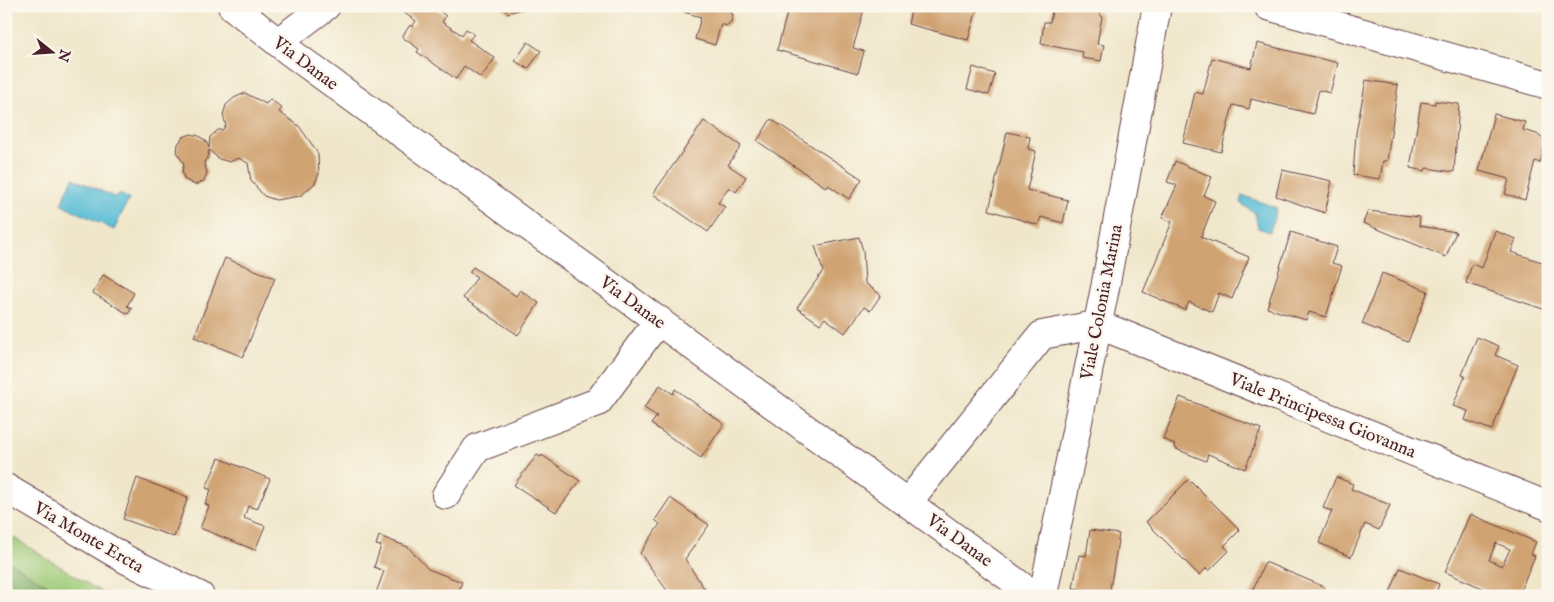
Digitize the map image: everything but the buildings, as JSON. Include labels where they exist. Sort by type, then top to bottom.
[{"type":"street","name":"Via Danae","points":[[232,6],[278,42],[1035,596]]},
{"type":"street","points":[[278,42],[326,6]]},
{"type":"street","name":"Viale Colonia Marina","points":[[1040,596],[1045,585],[1097,326],[1157,6]]},
{"type":"street","points":[[1268,6],[1548,85]]},
{"type":"street","points":[[446,495],[477,448],[598,402],[659,320]]},
{"type":"street","points":[[908,502],[1042,335],[1097,326]]},
{"type":"street","name":"Viale Principessa Giovanna","points":[[1097,326],[1112,330],[1548,506]]},
{"type":"street","name":"Via Monte Ercta","points":[[6,488],[127,560],[200,596]]},
{"type":"green space","points":[[6,533],[106,595],[107,596],[6,596]]},
{"type":"green space","points":[[6,560],[66,596],[6,596]]},
{"type":"water","points":[[73,178],[114,197],[120,194],[129,199],[114,230],[61,204]]},
{"type":"water","points":[[1242,195],[1277,208],[1270,232],[1258,228],[1255,213],[1240,203]]}]
